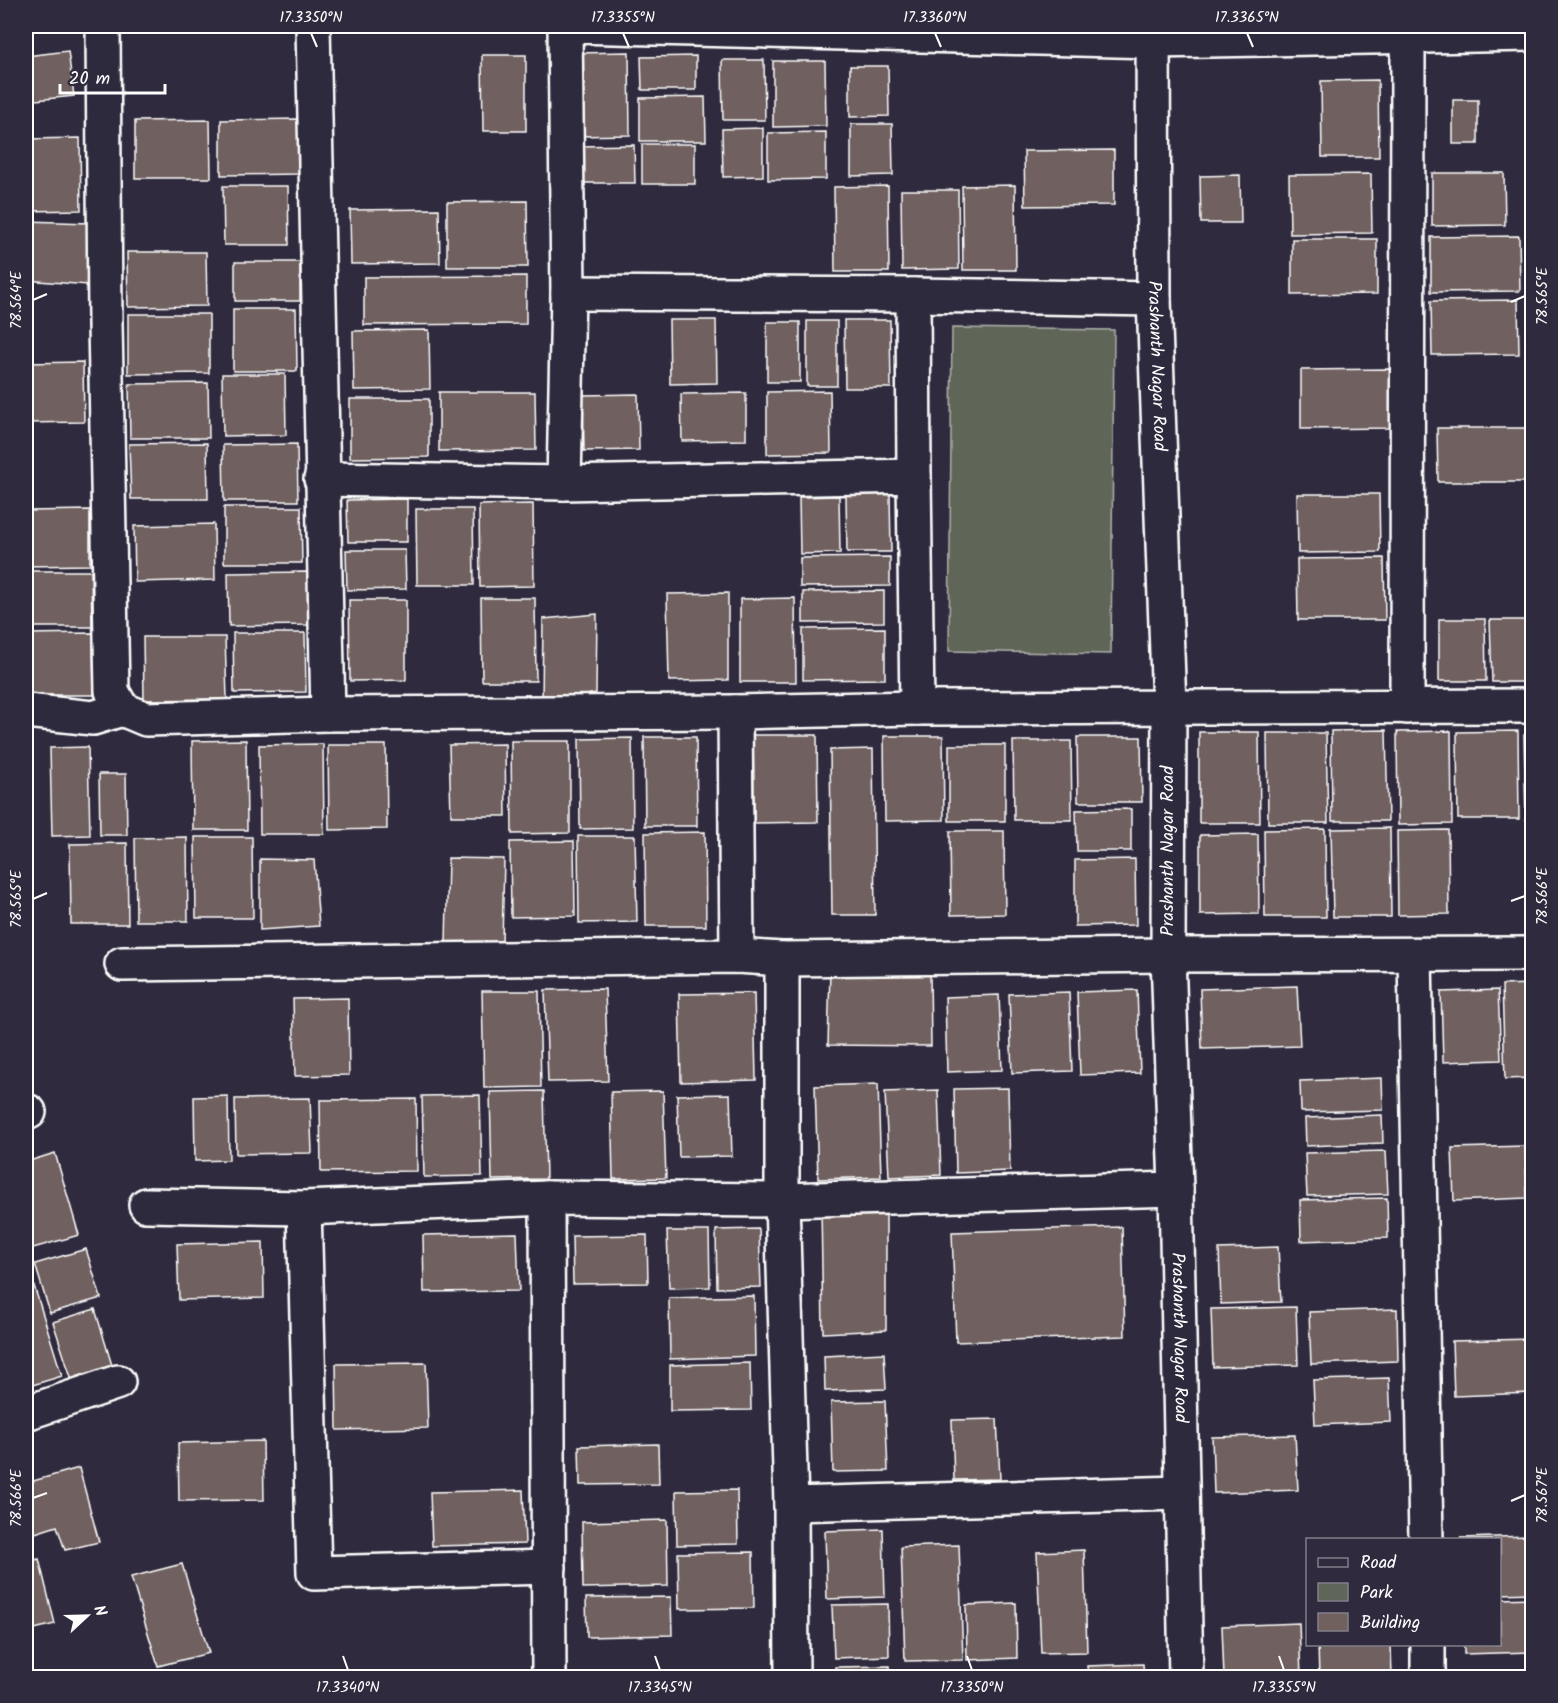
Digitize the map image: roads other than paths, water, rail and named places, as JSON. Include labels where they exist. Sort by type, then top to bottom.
[{"type":"street","points":[[103,26],[105,323],[112,691],[122,709],[146,719],[327,714],[735,712],[917,708],[1533,706]]},
{"type":"street","points":[[313,26],[327,714]]},
{"type":"street","points":[[564,483],[568,293],[566,26]]},
{"type":"street","points":[[574,26],[1408,37],[1533,34]]},
{"type":"street","name":"Prashanth Nagar Road","points":[[1153,33],[1154,299],[1169,708],[1168,955],[1176,1189],[1186,1677]]},
{"type":"street","points":[[1407,707],[1408,37]]},
{"type":"street","points":[[568,293],[1154,299]]},
{"type":"street","points":[[913,295],[917,708]]},
{"type":"street","points":[[321,479],[564,483],[914,476]]},
{"type":"street","points":[[26,711],[93,718],[122,709]]},
{"type":"street","points":[[735,712],[737,956]]},
{"type":"street","points":[[122,964],[737,956],[782,959],[1533,954]]},
{"type":"street","points":[[1415,955],[1426,1538]]},
{"type":"street","points":[[782,959],[782,1200],[791,1504],[792,1677]]},
{"type":"street","points":[[146,1205],[304,1208],[547,1198],[782,1200],[1176,1189]]},
{"type":"street","points":[[547,1198],[549,1677]]},
{"type":"street","points":[[304,1208],[314,1573],[549,1567]]},
{"type":"street","points":[[26,1413],[118,1382]]},
{"type":"street","points":[[791,1504],[1182,1493]]},
{"type":"street","points":[[1428,1646],[1428,1677]]}]
